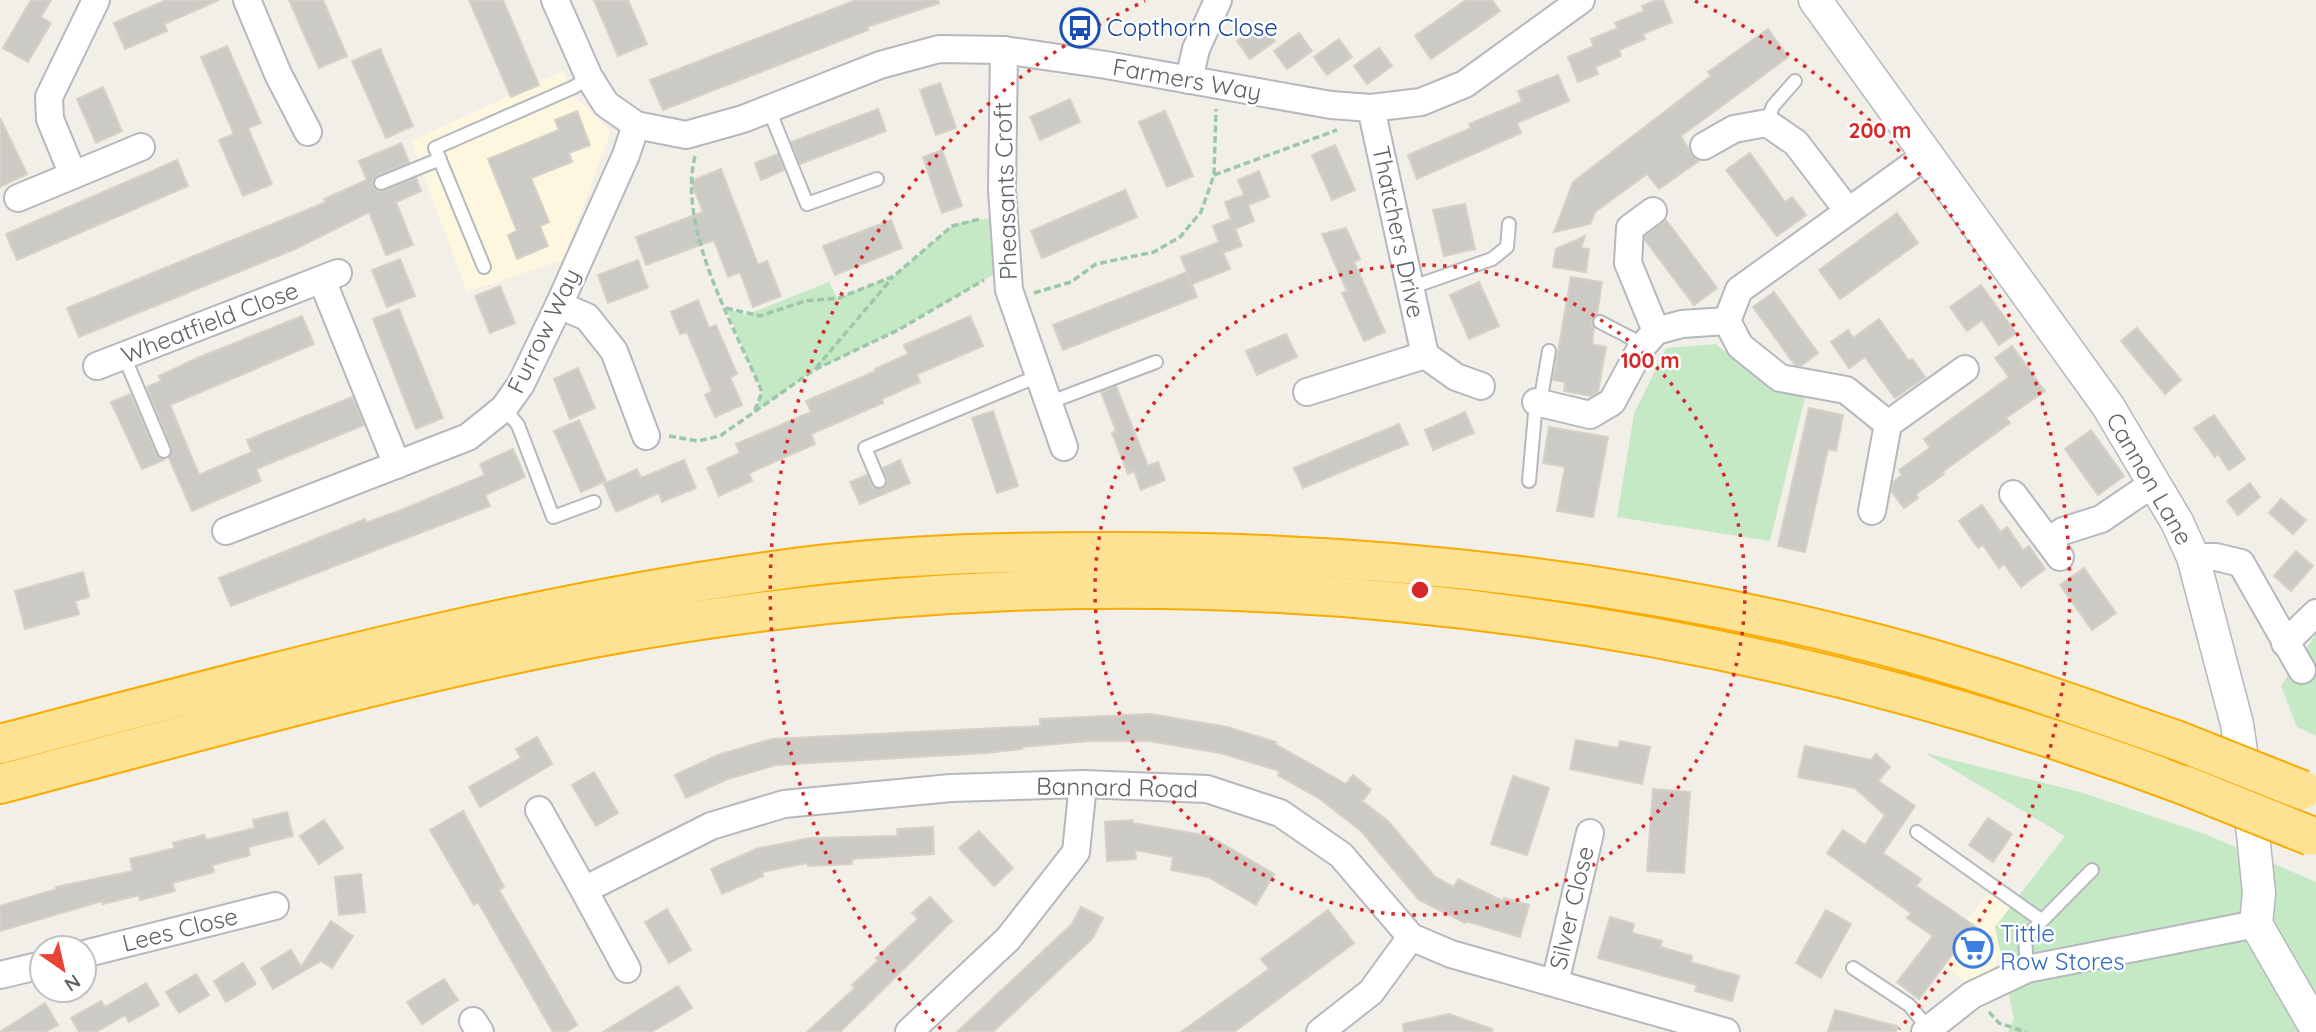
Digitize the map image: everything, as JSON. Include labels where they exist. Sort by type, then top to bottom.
[{"type":"highway","points":[[0,744],[452,628],[668,586],[780,569],[906,558],[1026,552],[1182,551],[1284,555],[1468,570],[1656,597],[1908,652],[1991,677],[2176,740],[2309,793]]},
{"type":"highway","points":[[0,784],[388,684],[601,637],[797,608],[897,597],[1015,591],[1153,589],[1368,599],[1547,619],[1686,641],[1799,665],[1963,709],[2065,740],[2314,837]]},
{"type":"street","points":[[73,175],[50,119],[49,97],[96,0]]},
{"type":"street","points":[[247,0],[278,74],[308,132]]},
{"type":"street","name":"Farmers Way","points":[[555,0],[589,77],[606,104],[636,125],[686,135],[743,118],[768,106],[880,65],[939,49],[1004,50],[1331,105],[1372,115],[1421,102],[1465,84],[1581,0]]},
{"type":"street","points":[[1189,80],[1196,49],[1218,0]]},
{"type":"street","name":"Cannon Lane","points":[[1815,0],[2108,406],[2154,483],[2193,557],[2237,724],[2259,893],[2256,924]]},
{"type":"street","name":"Pheasants Croft","points":[[1004,50],[1004,217],[1012,300],[1064,447]]},
{"type":"street","name":"Thatchers Drive","points":[[1372,115],[1425,355]]},
{"type":"street","points":[[1704,146],[1734,129],[1767,123],[1796,143],[1848,211]]},
{"type":"street","name":"Furrow Way","points":[[226,531],[468,437],[504,408],[522,384],[559,305],[626,155],[636,125]]},
{"type":"street","points":[[18,198],[141,147]]},
{"type":"street","points":[[1888,424],[1846,390],[1780,378],[1740,346],[1727,321],[1739,290],[1928,154]]},
{"type":"street","points":[[1649,340],[1628,263],[1630,228],[1653,211]]},
{"type":"street","name":"Wheatfield Close","points":[[97,366],[330,276],[397,465]]},
{"type":"street","points":[[559,305],[587,317],[614,351],[646,436]]},
{"type":"street","points":[[1538,403],[1590,415],[1612,402],[1649,340],[1682,324],[1727,321]]},
{"type":"street","points":[[1307,392],[1425,355],[1456,377],[1481,386]]},
{"type":"street","points":[[1872,511],[1888,424],[1965,369]]},
{"type":"street","points":[[2013,494],[2054,549],[2063,531],[2101,519],[2154,483]]},
{"type":"street","points":[[2193,557],[2216,557],[2241,563],[2302,670]]},
{"type":"street","points":[[2286,643],[2316,612]]},
{"type":"street","points":[[909,1032],[1009,939],[1076,852],[1083,784]]},
{"type":"street","name":"Bannard Road","points":[[584,890],[710,826],[784,804],[951,789],[1083,784],[1207,789],[1280,813],[1340,855],[1411,937],[1451,954],[1726,1032]]},
{"type":"street","points":[[539,810],[627,969]]},
{"type":"street","name":"Silver Close","points":[[1555,983],[1590,833]]},
{"type":"street","name":"Lees Close","points":[[98,950],[275,906]]},
{"type":"street","points":[[1927,1030],[1972,995],[2027,969],[2256,924],[2316,1028]]},
{"type":"street","points":[[1320,1032],[1371,992],[1411,937]]},
{"type":"street","points":[[0,975],[28,968]]},
{"type":"lane","points":[[484,267],[435,148],[574,87],[589,77]]},
{"type":"lane","points":[[1767,123],[1773,106],[1795,81]]},
{"type":"lane","points":[[768,106],[807,204],[877,179]]},
{"type":"lane","points":[[381,183],[440,159]]},
{"type":"lane","points":[[1410,288],[1492,259],[1507,247],[1509,224]]},
{"type":"lane","points":[[1601,322],[1630,338],[1649,340]]},
{"type":"lane","points":[[1529,481],[1538,403],[1549,351]]},
{"type":"lane","points":[[124,356],[164,451]]},
{"type":"lane","points":[[1048,403],[1156,362]]},
{"type":"lane","points":[[878,481],[864,448],[1038,376]]},
{"type":"lane","points":[[504,408],[518,425],[553,517],[594,502]]},
{"type":"lane","points":[[1917,832],[2041,920]]},
{"type":"lane","points":[[2027,969],[2025,938],[2092,870]]},
{"type":"lane","points":[[1853,968],[1909,1005],[1927,1030]]},
{"type":"path","points":[[1012,300],[1070,282],[1096,264],[1154,252],[1180,237],[1201,212],[1214,175],[1216,104],[1221,86]]},
{"type":"path","points":[[1214,175],[1350,126],[1372,115]]},
{"type":"path","points":[[702,131],[690,180],[691,201],[711,270],[762,392],[754,412]]},
{"type":"path","points":[[814,370],[894,276],[953,226],[966,221],[1004,217]]},
{"type":"path","points":[[646,436],[680,435],[698,441],[720,436],[814,370],[898,330],[1007,266]]},
{"type":"path","points":[[726,308],[760,316],[805,301],[839,298],[894,276]]},
{"type":"path","points":[[1995,1032],[1999,1023],[2026,1032]]},
{"type":"shaded area","points":[[563,71],[575,97],[611,131],[563,260],[467,292],[411,141]]},
{"type":"shaded area","points":[[1991,889],[2028,916],[1983,981],[1966,983],[1936,960]]},
{"type":"green space","points":[[1004,217],[1008,266],[898,330],[814,370],[754,412],[762,392],[726,308],[746,315],[829,282],[837,298],[894,276],[952,226],[966,221]]},
{"type":"green space","points":[[1716,344],[1759,380],[1806,393],[1770,541],[1617,517],[1634,414],[1666,348]]},
{"type":"green space","points":[[2316,634],[2316,736],[2297,727],[2281,686]]},
{"type":"green space","points":[[1925,753],[2080,792],[2205,834],[2316,882],[2316,1032],[2008,1032],[2014,1019],[1995,927],[2065,836]]},
{"type":"building","points":[[31,0],[51,0],[41,17],[51,23],[28,62],[3,48]]},
{"type":"building","points":[[166,0],[219,0],[164,24],[167,31],[125,49],[114,23]]},
{"type":"building","points":[[289,0],[323,0],[347,56],[319,68]]},
{"type":"building","points":[[469,0],[503,0],[539,85],[511,97]]},
{"type":"building","points":[[594,0],[628,0],[647,44],[618,56]]},
{"type":"building","points":[[856,0],[938,0],[939,3],[867,27],[868,30],[663,110],[650,80]]},
{"type":"building","points":[[1466,0],[1492,0],[1500,11],[1431,59],[1415,36]]},
{"type":"building","points":[[1663,0],[1672,22],[1643,34],[1645,39],[1619,50],[1621,56],[1595,67],[1598,74],[1578,82],[1568,57],[1594,46],[1591,39],[1618,28],[1615,23],[1644,11],[1642,6]]},
{"type":"building","points":[[1262,23],[1275,41],[1250,59],[1237,41]]},
{"type":"building","points":[[1768,29],[1788,57],[1681,136],[1691,154],[1699,161],[1659,189],[1647,174],[1595,212],[1590,224],[1554,232],[1573,182],[1711,76],[1708,72]]},
{"type":"building","points":[[1299,33],[1312,51],[1287,69],[1274,51]]},
{"type":"building","points":[[1339,39],[1352,57],[1327,75],[1314,57]]},
{"type":"building","points":[[227,46],[261,123],[248,128],[272,184],[243,196],[219,140],[234,134],[201,57]]},
{"type":"building","points":[[1379,48],[1392,66],[1367,84],[1354,66]]},
{"type":"building","points":[[380,49],[413,126],[386,138],[352,61]]},
{"type":"building","points":[[1558,75],[1569,101],[1517,123],[1521,133],[1417,179],[1408,155],[1471,128],[1469,124],[1522,102],[1518,91]]},
{"type":"building","points":[[940,83],[956,128],[936,135],[920,90]]},
{"type":"building","points":[[103,87],[122,131],[96,143],[77,99]]},
{"type":"building","points":[[1070,99],[1080,122],[1040,140],[1030,117]]},
{"type":"building","points":[[878,109],[886,131],[800,164],[791,142]]},
{"type":"building","points":[[577,111],[590,145],[569,153],[572,162],[531,178],[549,222],[540,226],[548,246],[517,259],[508,235],[517,231],[488,159],[559,130],[555,120]]},
{"type":"building","points":[[1165,111],[1193,176],[1167,187],[1139,122]]},
{"type":"building","points":[[0,118],[27,174],[0,187]]},
{"type":"building","points":[[401,143],[409,162],[378,175],[372,182],[380,192],[416,178],[421,191],[396,202],[413,245],[386,255],[369,212],[295,249],[79,337],[67,308],[326,202],[324,199],[367,180],[359,161]]},
{"type":"building","points":[[1335,145],[1355,190],[1332,200],[1312,155]]},
{"type":"building","points":[[942,150],[962,206],[942,213],[923,157]]},
{"type":"building","points":[[1750,153],[1785,202],[1792,197],[1806,215],[1777,236],[1726,170]]},
{"type":"building","points":[[778,154],[784,170],[761,180],[755,163]]},
{"type":"building","points":[[177,160],[188,186],[17,260],[6,234]]},
{"type":"building","points":[[721,169],[758,265],[767,261],[781,296],[753,307],[740,272],[728,277],[714,240],[646,265],[636,237],[703,212],[691,181]]},
{"type":"building","points":[[1259,171],[1269,197],[1248,205],[1254,221],[1235,229],[1242,246],[1223,253],[1230,269],[1192,284],[1197,297],[1063,350],[1053,325],[1187,272],[1181,257],[1219,242],[1213,226],[1231,219],[1225,202],[1244,195],[1238,180]]},
{"type":"building","points":[[1125,190],[1137,217],[1042,258],[1031,231]]},
{"type":"building","points":[[1465,204],[1475,249],[1444,256],[1433,210]]},
{"type":"building","points":[[1897,213],[1918,243],[1840,299],[1819,270]]},
{"type":"building","points":[[891,220],[902,248],[835,275],[823,246]]},
{"type":"building","points":[[1666,220],[1717,288],[1694,305],[1645,240],[1645,236]]},
{"type":"building","points":[[1346,228],[1360,259],[1354,262],[1385,332],[1364,341],[1342,293],[1347,291],[1322,234]]},
{"type":"building","points":[[1585,236],[1581,248],[1589,249],[1586,272],[1553,267],[1556,249]]},
{"type":"building","points":[[400,259],[415,296],[387,307],[372,270]]},
{"type":"building","points":[[638,260],[648,288],[608,303],[598,275]]},
{"type":"building","points":[[1571,277],[1602,282],[1597,314],[1591,322],[1594,328],[1592,344],[1606,347],[1598,392],[1591,396],[1564,391],[1565,382],[1553,380]]},
{"type":"building","points":[[1479,282],[1499,326],[1469,339],[1450,295]]},
{"type":"building","points":[[1981,285],[2016,333],[1999,345],[1982,320],[1967,331],[1950,307]]},
{"type":"building","points":[[500,286],[515,323],[490,333],[475,296]]},
{"type":"building","points":[[1774,292],[1818,353],[1801,366],[1795,365],[1753,307]]},
{"type":"building","points":[[698,300],[709,328],[716,325],[737,374],[730,377],[742,405],[715,417],[705,395],[712,391],[687,332],[680,334],[671,312]]},
{"type":"building","points":[[399,309],[443,418],[416,429],[373,319]]},
{"type":"building","points":[[302,316],[314,344],[170,405],[199,475],[252,452],[247,440],[352,397],[364,425],[256,469],[261,481],[192,511],[169,458],[172,448],[147,387],[161,381],[159,376],[195,359]]},
{"type":"building","points":[[970,316],[983,346],[917,374],[920,382],[882,399],[883,403],[811,434],[815,444],[749,473],[752,481],[719,496],[707,468],[740,453],[736,444],[811,412],[806,401],[876,371],[875,369],[908,354],[904,345]]},
{"type":"building","points":[[1879,319],[1909,361],[1912,359],[1925,377],[1895,398],[1865,357],[1849,368],[1831,342],[1848,330],[1853,338]]},
{"type":"building","points":[[2137,328],[2181,380],[2165,394],[2121,341]]},
{"type":"building","points":[[1286,334],[1297,357],[1257,375],[1246,351]]},
{"type":"building","points":[[2012,346],[2045,391],[2006,418],[2010,423],[1942,472],[1944,474],[1916,494],[1918,498],[1904,508],[1892,492],[1893,482],[1902,475],[1899,470],[1930,448],[1924,439],[2009,377],[1995,358]]},
{"type":"building","points":[[578,368],[595,408],[570,419],[554,379]]},
{"type":"building","points":[[1116,386],[1148,466],[1158,462],[1165,480],[1141,490],[1134,471],[1128,474],[1112,433],[1116,431],[1101,392]]},
{"type":"building","points":[[130,394],[156,454],[164,460],[142,469],[111,402]]},
{"type":"building","points":[[1809,408],[1843,415],[1836,451],[1828,449],[1805,552],[1778,546]]},
{"type":"building","points":[[993,411],[1018,486],[997,493],[972,418]]},
{"type":"building","points":[[1465,412],[1474,433],[1433,450],[1425,430]]},
{"type":"building","points":[[2214,415],[2245,459],[2229,470],[2218,454],[2215,457],[2194,428]]},
{"type":"building","points":[[579,420],[606,481],[581,492],[554,431]]},
{"type":"building","points":[[1399,424],[1408,444],[1303,488],[1294,468]]},
{"type":"building","points":[[1549,427],[1608,437],[1593,517],[1557,511],[1565,467],[1543,463]]},
{"type":"building","points":[[2091,430],[2124,476],[2098,495],[2065,449]]},
{"type":"building","points":[[513,449],[525,477],[485,495],[490,506],[231,606],[219,578],[365,519],[366,523],[404,509],[485,475],[480,464]]},
{"type":"building","points":[[684,460],[696,488],[662,502],[659,493],[616,512],[604,484],[637,469],[641,478]]},
{"type":"building","points":[[900,460],[910,483],[860,504],[850,482],[867,475],[873,488],[883,489],[888,481],[883,468]]},
{"type":"building","points":[[2250,483],[2260,497],[2238,515],[2227,501]]},
{"type":"building","points":[[2281,499],[2306,520],[2293,534],[2269,513]]},
{"type":"building","points":[[1982,505],[2001,532],[2007,527],[2023,550],[2029,546],[2045,569],[2021,587],[2004,564],[1999,568],[1983,545],[1978,548],[1959,521]]},
{"type":"building","points":[[2296,551],[2313,566],[2291,591],[2274,576]]},
{"type":"building","points":[[2084,568],[2116,613],[2092,630],[2060,585]]},
{"type":"building","points":[[83,572],[89,597],[75,601],[79,614],[25,629],[15,591]]},
{"type":"building","points":[[1150,714],[1227,727],[1276,742],[1275,744],[1346,784],[1353,775],[1371,790],[1362,801],[1388,821],[1435,877],[1454,887],[1458,879],[1503,901],[1504,898],[1529,905],[1520,937],[1466,921],[1465,923],[1419,900],[1362,832],[1320,799],[1278,775],[1280,771],[1220,753],[1149,741],[1089,741],[986,753],[776,765],[728,779],[686,798],[675,775],[718,755],[772,739],[1040,726],[1040,719]]},
{"type":"building","points":[[537,737],[552,764],[480,807],[469,787],[521,758],[516,749]]},
{"type":"building","points":[[1576,740],[1618,748],[1620,741],[1650,747],[1642,784],[1570,769]]},
{"type":"building","points":[[1805,746],[1871,760],[1876,754],[1890,767],[1878,781],[1915,806],[1883,853],[1921,879],[1916,886],[1992,938],[1974,965],[1955,951],[1919,999],[1897,982],[1933,936],[1907,918],[1911,913],[1827,853],[1843,830],[1865,845],[1885,815],[1855,788],[1798,777]]},
{"type":"building","points":[[594,772],[618,813],[596,826],[572,785]]},
{"type":"building","points":[[1513,776],[1549,788],[1527,855],[1491,844]]},
{"type":"building","points":[[1653,789],[1690,792],[1684,873],[1647,871]]},
{"type":"building","points":[[463,811],[504,887],[499,890],[577,1025],[566,1032],[553,1032],[478,902],[474,905],[430,830]]},
{"type":"building","points":[[287,812],[293,836],[248,847],[250,855],[212,865],[214,872],[172,883],[175,891],[140,900],[139,895],[103,904],[102,901],[0,931],[0,906],[57,889],[56,887],[133,871],[130,859],[175,848],[173,843],[204,835],[206,840],[255,828],[253,820]]},
{"type":"building","points":[[1988,818],[2012,834],[1993,862],[1969,845]]},
{"type":"building","points":[[324,820],[343,848],[319,864],[300,836]]},
{"type":"building","points":[[1133,820],[1133,823],[1209,836],[1274,874],[1256,905],[1208,877],[1171,870],[1173,857],[1135,850],[1136,859],[1107,861],[1105,822]]},
{"type":"building","points":[[933,827],[934,854],[852,859],[852,864],[808,866],[807,863],[762,872],[763,876],[722,894],[711,869],[756,849],[810,838],[898,836],[897,829]]},
{"type":"building","points":[[979,831],[1013,868],[994,886],[959,848]]},
{"type":"building","points":[[361,874],[365,912],[339,915],[335,877]]},
{"type":"building","points":[[930,897],[952,921],[840,1032],[807,1032],[855,988],[852,985],[878,961],[876,958],[918,919],[912,913]]},
{"type":"building","points":[[1081,907],[1103,918],[1092,939],[993,1032],[957,1032],[1072,924]]},
{"type":"building","points":[[667,909],[691,950],[669,963],[645,922]]},
{"type":"building","points":[[1328,910],[1354,943],[1234,1032],[1181,1032],[1269,969],[1261,959]]},
{"type":"building","points":[[1826,910],[1851,924],[1821,978],[1796,963]]},
{"type":"building","points":[[1610,917],[1634,924],[1632,933],[1662,941],[1660,947],[1692,956],[1691,962],[1739,976],[1732,1001],[1695,991],[1697,985],[1598,958]]},
{"type":"building","points":[[331,921],[353,936],[332,968],[321,961],[273,989],[261,968],[291,950],[301,967]]},
{"type":"building","points":[[243,963],[256,984],[226,1002],[214,981]]},
{"type":"building","points":[[196,974],[209,995],[179,1013],[166,992]]},
{"type":"building","points":[[444,979],[458,1000],[422,1024],[407,1002]]},
{"type":"building","points":[[146,983],[159,1005],[129,1022],[125,1015],[96,1032],[79,1032],[71,1018],[101,1001],[105,1007]]},
{"type":"building","points":[[678,986],[692,1008],[651,1032],[603,1032]]},
{"type":"building","points":[[43,1004],[58,1025],[45,1032],[0,1032]]},
{"type":"building","points":[[1835,1010],[1897,1026],[1896,1032],[1828,1032]]},
{"type":"building","points":[[1449,1014],[1492,1029],[1492,1032],[1404,1032],[1403,1024]]},
{"type":"place","name":"Copthorn Close","points":[[1080,28]]},
{"type":"place","name":"Tittle Row Stores","points":[[1973,948]]}]
